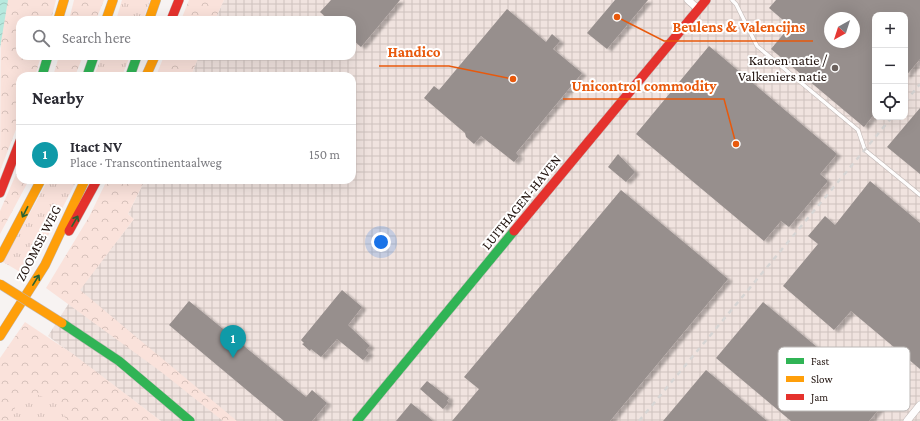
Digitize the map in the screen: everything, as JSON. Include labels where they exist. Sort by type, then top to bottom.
[{"type":"main road","points":[[59,16],[64,0]]},
{"type":"main road","points":[[107,16],[113,0]]},
{"type":"main road","points":[[150,16],[156,0]]},
{"type":"main road","points":[[172,16],[178,0]]},
{"type":"main road","name":"LUITHAGEN-HAVEN","points":[[357,421],[706,0]]},
{"type":"main road","points":[[43,72],[47,60]]},
{"type":"main road","points":[[88,72],[93,60]]},
{"type":"main road","points":[[131,72],[136,60]]},
{"type":"main road","points":[[148,72],[153,60]]},
{"type":"main road","points":[[0,193],[16,151]]},
{"type":"main road","name":"ZOOMSE WEG","points":[[0,258],[39,184]]},
{"type":"main road","name":"ZOOMSE WEG","points":[[0,336],[45,265],[83,184]]},
{"type":"main road","points":[[45,265],[75,222],[95,184]]},
{"type":"main road","points":[[0,284],[62,322],[119,361],[190,421]]},
{"type":"street","points":[[688,0],[698,9]]},
{"type":"street","points":[[907,421],[920,405]]},
{"type":"lane","points":[[732,0],[736,4],[757,46],[858,130],[865,150],[920,196]]},
{"type":"shaded area","points":[[224,0],[920,0],[920,421],[161,421],[48,336],[69,303],[134,219],[128,214],[143,184],[356,184],[356,72],[193,72],[197,60],[356,60],[356,16],[217,16]]},
{"type":"green space","points":[[1,0],[56,0],[52,16],[16,16],[16,60],[40,60],[36,72],[16,72],[16,129],[0,171]]},
{"type":"green space","points":[[74,0],[104,0],[98,16],[70,16]]},
{"type":"green space","points":[[122,0],[150,0],[144,16],[117,16]]},
{"type":"green space","points":[[189,0],[224,0],[217,16],[183,16]]},
{"type":"green space","points":[[58,60],[81,60],[77,72],[54,72]]},
{"type":"green space","points":[[100,60],[128,60],[124,72],[96,72]]},
{"type":"green space","points":[[162,60],[197,60],[193,72],[158,72]]},
{"type":"green space","points":[[16,174],[16,184],[27,184],[0,234],[0,211]]},
{"type":"green space","points":[[46,184],[75,184],[27,276],[3,262]]},
{"type":"green space","points":[[105,184],[143,184],[128,214],[134,219],[80,290],[237,421],[223,421],[160,371],[46,288],[89,217]]},
{"type":"green space","points":[[25,322],[73,354],[161,421],[66,421],[61,404],[33,393],[17,399],[12,421],[0,421],[0,358]]},
{"type":"green space","points":[[0,381],[126,421],[0,421]]},
{"type":"water","points":[[0,0],[8,0],[0,48]]},
{"type":"building","points":[[331,0],[400,0],[361,47],[356,43],[356,16],[324,16],[320,12]]},
{"type":"building","points":[[615,0],[648,0],[607,49],[587,33]]},
{"type":"building","name":"Katoen natie / Valkeniers natie","points":[[776,0],[920,0],[920,59],[908,73],[908,12],[872,12],[872,117],[864,127],[771,49],[790,26],[769,8]]},
{"type":"building","points":[[507,9],[546,42],[552,34],[560,41],[553,49],[582,73],[516,153],[519,156],[514,162],[481,136],[474,144],[466,137],[465,133],[424,98],[434,86],[439,90]]},
{"type":"building","points":[[709,46],[837,154],[820,174],[828,181],[789,227],[781,221],[764,241],[636,134]]},
{"type":"building","points":[[920,108],[920,174],[887,147]]},
{"type":"building","points":[[618,154],[635,172],[626,182],[608,167]]},
{"type":"building","points":[[870,181],[920,223],[920,369],[910,361],[910,347],[894,347],[851,311],[834,330],[783,286],[818,244],[808,236],[825,216],[835,225]]},
{"type":"building","points":[[621,190],[728,279],[610,421],[452,421],[479,389],[464,377]]},
{"type":"building","points":[[342,290],[362,307],[348,325],[370,346],[366,350],[369,353],[363,360],[337,339],[321,357],[311,349],[310,351],[302,344],[304,343],[301,340]]},
{"type":"building","points":[[189,301],[306,397],[312,390],[327,403],[312,421],[284,421],[169,325]]},
{"type":"building","points":[[763,302],[817,347],[778,347],[778,410],[716,358]]},
{"type":"building","points":[[706,370],[767,421],[663,421]]},
{"type":"building","points":[[427,381],[449,398],[447,401],[449,402],[443,409],[420,389]]},
{"type":"building","points":[[411,403],[433,421],[396,421]]},
{"type":"building","points":[[779,411],[877,411],[869,421],[791,421]]},
{"type":"railway","points":[[908,98],[920,84]]},
{"type":"railway","points":[[639,421],[890,120]]},
{"type":"traffic: fast","points":[[43,72],[47,60]]},
{"type":"traffic: fast","points":[[88,72],[93,60]]},
{"type":"traffic: fast","points":[[131,72],[136,60]]},
{"type":"traffic: fast","points":[[357,421],[514,231]]},
{"type":"traffic: fast","points":[[62,323],[119,361],[190,421]]},
{"type":"traffic: slow","points":[[59,16],[64,0]]},
{"type":"traffic: slow","points":[[107,16],[113,0]]},
{"type":"traffic: slow","points":[[150,16],[156,0]]},
{"type":"traffic: slow","points":[[148,72],[153,60]]},
{"type":"traffic: slow","points":[[0,258],[39,184]]},
{"type":"traffic: slow","points":[[0,336],[45,265],[83,184]]},
{"type":"traffic: slow","points":[[0,284],[62,323]]},
{"type":"traffic: jam","points":[[173,16],[179,0]]},
{"type":"traffic: jam","points":[[514,231],[706,0]]},
{"type":"traffic: jam","points":[[0,193],[16,151]]},
{"type":"traffic: jam","points":[[69,231],[95,184]]},
{"type":"place","name":"Beulens & Valencijns","points":[[617,17]]},
{"type":"place","name":"Katoen natie / Valkeniers natie","points":[[835,68]]},
{"type":"place","name":"Handico","points":[[513,79]]},
{"type":"place","name":"Unicontrol commodity","points":[[736,144]]},
{"type":"place","name":"Itact NV","points":[[233,358]]}]
